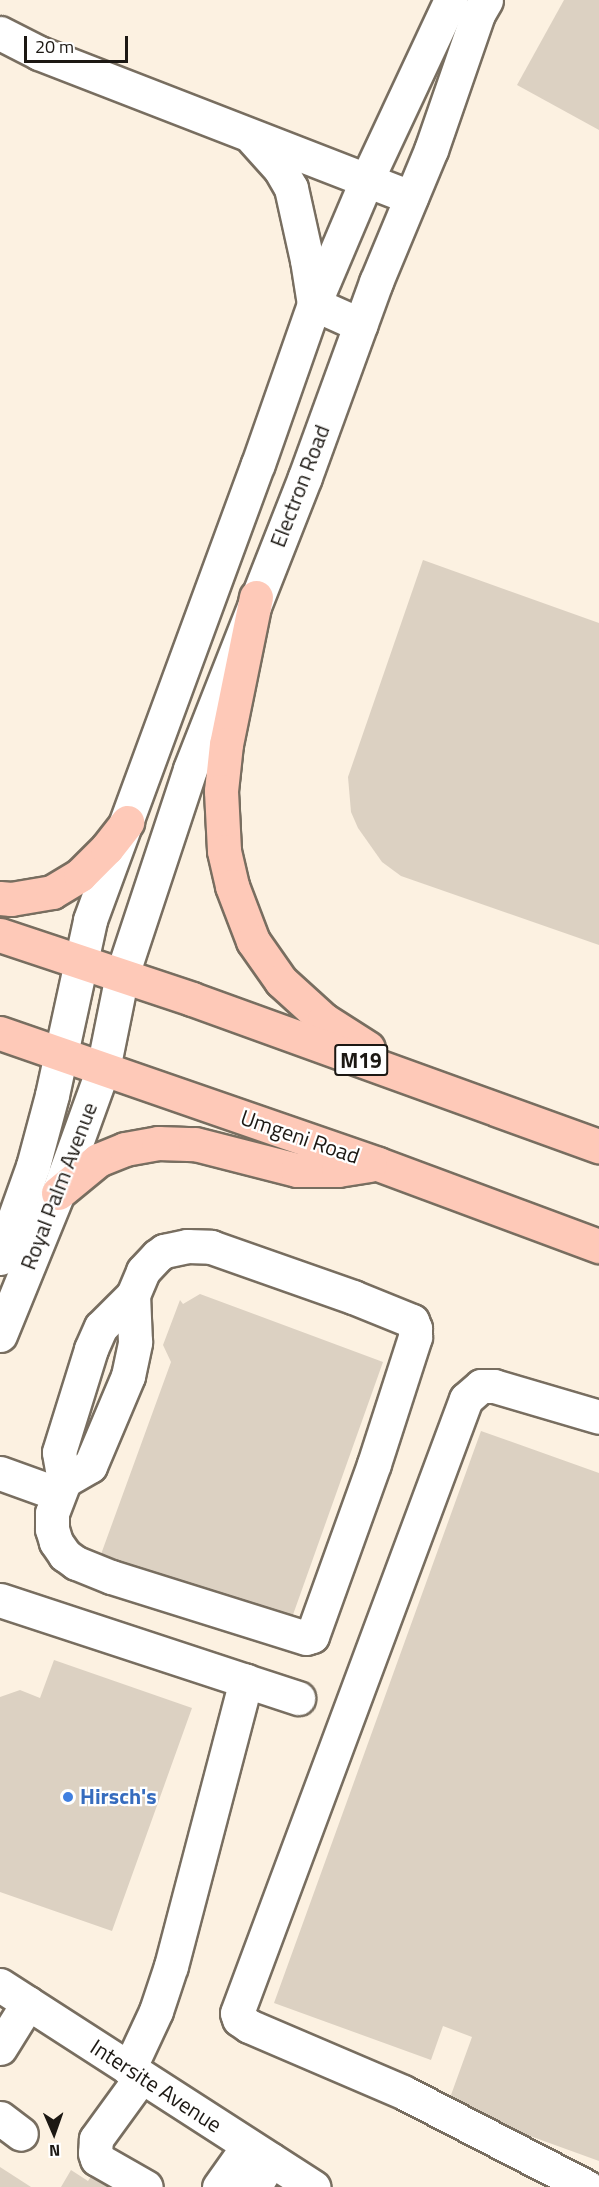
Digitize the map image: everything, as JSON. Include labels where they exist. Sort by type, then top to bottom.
[{"type":"highway","points":[[256,597],[226,744],[221,791],[224,851],[231,886],[252,941],[280,981],[324,1020],[422,1082]]},
{"type":"highway","points":[[0,898],[11,899],[52,892],[80,875],[107,848],[127,822]]},
{"type":"highway","name":"M19","points":[[0,935],[122,975],[599,1146]]},
{"type":"highway","name":"Umgeni Road","points":[[0,1033],[378,1164],[599,1246]]},
{"type":"highway","points":[[58,1194],[98,1160],[125,1149],[158,1143],[195,1144],[297,1170],[338,1170],[378,1164]]},
{"type":"street","name":"Electron Road","points":[[80,962],[90,920],[266,443],[314,304],[367,179],[452,0]]},
{"type":"street","name":"Electron Road","points":[[122,975],[190,769],[305,477],[376,282],[431,150],[478,14],[486,0]]},
{"type":"street","points":[[0,33],[39,53],[411,197]]},
{"type":"street","points":[[248,134],[273,160],[291,188],[314,304],[361,325]]},
{"type":"street","points":[[331,263],[376,282]]},
{"type":"street","name":"Royal Palm Avenue","points":[[0,1258],[33,1166],[62,1054],[80,962]]},
{"type":"street","name":"Royal Palm Avenue","points":[[0,1335],[58,1194],[103,1069],[122,975]]},
{"type":"street","points":[[187,1246],[211,1247],[353,1297],[414,1323],[416,1333],[412,1348],[315,1633],[306,1638],[111,1577],[76,1563],[65,1555],[52,1529],[52,1513],[61,1488],[59,1452],[91,1348],[101,1327],[133,1295],[143,1271],[164,1251],[187,1246]]},
{"type":"street","points":[[61,1488],[90,1466],[103,1440],[128,1376],[135,1342],[133,1295]]},
{"type":"street","points":[[587,2187],[403,2092],[249,2026],[239,2019],[237,2013],[466,1399],[481,1386],[494,1386],[599,1417]]},
{"type":"street","points":[[0,1473],[61,1488]]},
{"type":"street","points":[[0,1600],[298,1698]]},
{"type":"street","points":[[146,2187],[97,2158],[96,2139],[135,2073],[171,1966],[246,1681]]},
{"type":"street","name":"Intersite Avenue","points":[[0,1985],[135,2073],[258,2164],[314,2187]]},
{"type":"street","points":[[0,2048],[28,2003]]},
{"type":"street","points":[[219,2187],[258,2164]]},
{"type":"building","points":[[564,0],[599,0],[599,130],[517,85]]},
{"type":"building","points":[[423,560],[599,623],[599,945],[401,876],[382,862],[358,828],[351,812],[348,777]]},
{"type":"building","points":[[200,1294],[383,1362],[289,1626],[100,1557],[171,1362],[163,1345],[180,1300],[183,1304]]},
{"type":"building","points":[[481,1431],[599,1473],[599,2161],[447,2106],[472,2037],[443,2026],[431,2060],[274,2003]]},
{"type":"building","points":[[54,1660],[192,1708],[112,1931],[0,1892],[0,1697],[20,1690],[40,1698]]},
{"type":"building","points":[[0,2167],[31,2187],[0,2187]]},
{"type":"building","points":[[71,2170],[88,2181],[95,2170],[123,2187],[61,2187]]},
{"type":"place","name":"Hirsch's","points":[[68,1797]]}]
